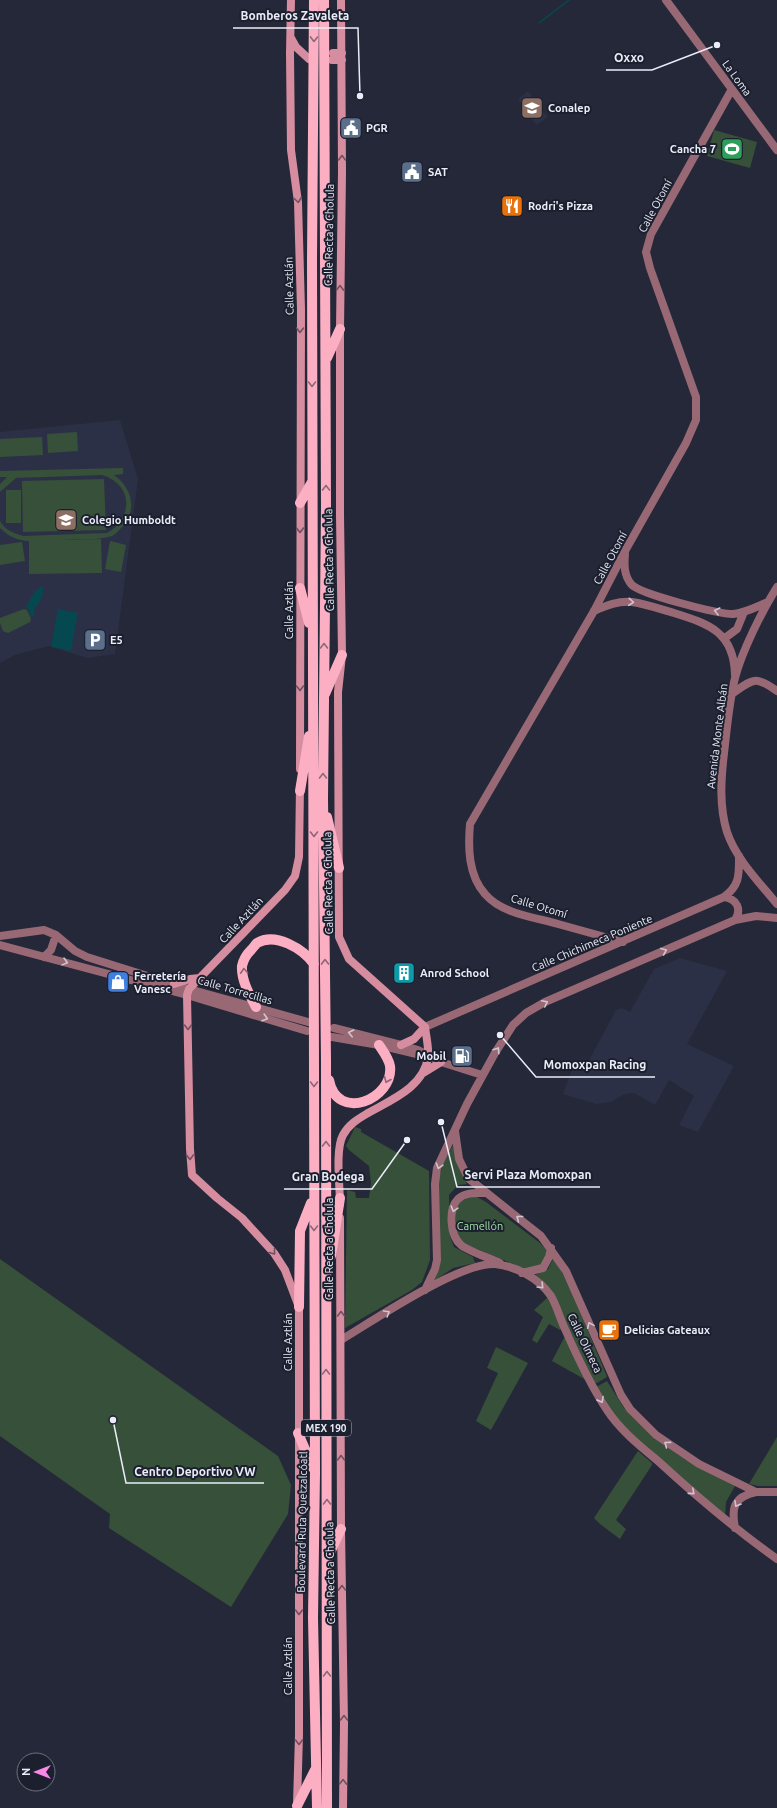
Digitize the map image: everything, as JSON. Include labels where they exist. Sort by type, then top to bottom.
[{"type":"main road","name":"Calle Aztlán","points":[[291,0],[290,62],[292,161],[299,210],[301,309],[299,856],[295,876],[285,890],[188,992],[190,1149],[192,1175],[242,1218],[274,1253],[285,1270],[299,1307],[299,1759],[297,1807]]},
{"type":"main road","name":"Calle Recta a Cholula","points":[[314,0],[314,1045]]},
{"type":"main road","name":"Calle Recta a Cholula","points":[[324,0],[325,361],[323,798],[326,1060],[327,1808]]},
{"type":"main road","name":"Calle Recta a Cholula","points":[[341,0],[340,515],[342,655],[338,692],[339,937],[349,959],[425,1027],[428,1056],[423,1073],[409,1089],[352,1122],[342,1136],[339,1151],[341,1529],[344,1718],[343,1808]]},
{"type":"main road","points":[[290,35],[296,47],[308,56],[296,58],[290,62]]},
{"type":"main road","points":[[332,57],[342,57]]},
{"type":"main road","points":[[325,361],[340,329]]},
{"type":"main road","points":[[300,503],[313,480]]},
{"type":"main road","points":[[300,588],[313,640]]},
{"type":"main road","points":[[324,698],[342,655]]},
{"type":"main road","points":[[300,791],[314,704]]},
{"type":"main road","points":[[323,798],[339,868]]},
{"type":"main road","points":[[256,1007],[248,994],[242,966],[248,954],[257,943],[268,940],[287,943],[299,949],[314,964]]},
{"type":"main road","points":[[174,984],[190,979],[200,978]]},
{"type":"main road","points":[[401,1045],[414,1039],[425,1027]]},
{"type":"main road","name":"Boulevard Ruta Quetzalcóatl","points":[[314,1045],[313,1198],[315,1472],[313,1618],[317,1808]]},
{"type":"main road","points":[[326,1060],[332,1089],[337,1098],[349,1103],[366,1102],[377,1095],[384,1087],[390,1072],[389,1062],[379,1045]]},
{"type":"main road","points":[[423,1073],[441,1062]]},
{"type":"main road","points":[[299,1307],[300,1231],[313,1198]]},
{"type":"main road","points":[[326,1288],[340,1198]]},
{"type":"main road","points":[[298,1433],[315,1472]]},
{"type":"main road","points":[[327,1559],[341,1529]]},
{"type":"main road","points":[[297,1807],[315,1768]]},
{"type":"main road","points":[[327,1797],[331,1808]]},
{"type":"street","name":"La Loma","points":[[666,0],[777,150]]},
{"type":"street","name":"Calle Otomí","points":[[623,942],[515,912],[495,903],[484,893],[478,883],[469,855],[470,824],[594,611],[625,551],[691,432],[696,420],[696,397],[650,268],[646,252],[651,234],[732,89]]},
{"type":"street","points":[[625,551],[624,569],[631,583],[636,589],[653,595],[722,613],[744,612],[768,602]]},
{"type":"street","name":"Avenida Monte Albán","points":[[777,587],[768,602],[742,658],[735,678],[721,786],[723,817],[732,844],[739,856],[777,904]]},
{"type":"street","points":[[594,611],[622,602],[641,603],[702,621],[725,638],[732,654],[735,678]]},
{"type":"street","points":[[725,638],[737,629],[744,612]]},
{"type":"street","points":[[732,694],[746,684],[757,680],[764,682],[777,691]]},
{"type":"street","name":"Calle Chichimeca Poniente","points":[[425,1027],[724,897],[732,891],[739,876],[739,856]]},
{"type":"street","points":[[724,897],[730,898],[736,902],[738,915],[735,920]]},
{"type":"street","points":[[425,1290],[435,1269],[437,1260],[435,1184],[437,1168],[482,1074],[513,1025],[545,1002],[735,920],[756,916],[777,918]]},
{"type":"street","name":"Calle Torrecillas","points":[[0,936],[44,930],[56,935],[75,951],[87,957],[174,984],[188,992],[308,1026],[256,1007],[188,992],[0,945]]},
{"type":"street","points":[[17,950],[15,942],[19,933]]},
{"type":"street","points":[[44,957],[51,950],[56,935]]},
{"type":"street","points":[[428,1056],[416,1055],[333,1032],[401,1045],[418,1050],[441,1062],[482,1074]]},
{"type":"street","name":"Calle Olmeca","points":[[456,1131],[459,1159],[468,1178],[541,1236],[566,1271],[618,1389],[630,1409],[656,1435],[672,1448],[714,1473],[756,1492],[777,1492]]},
{"type":"street","points":[[485,1193],[470,1193],[459,1199],[452,1213],[454,1232],[457,1241],[464,1247],[504,1265]]},
{"type":"street","points":[[522,1273],[543,1268],[549,1257],[551,1248]]},
{"type":"street","name":"Calle Olmeca","points":[[341,1340],[425,1290],[475,1266],[488,1264],[504,1265],[534,1279],[551,1296],[565,1330],[607,1410],[633,1439],[735,1528],[777,1559]]},
{"type":"street","points":[[735,1528],[733,1513],[736,1503],[746,1495],[756,1492]]},
{"type":"shaded area","name":"Conalep","points":[[528,91],[548,117],[536,125],[518,99]]},
{"type":"shaded area","name":"Colegio Humboldt","points":[[120,420],[138,479],[115,654],[87,658],[49,646],[15,655],[0,663],[0,432]]},
{"type":"shaded area","points":[[43,586],[43,595],[35,608],[33,618],[31,617],[29,609],[26,608],[33,595],[40,587]]},
{"type":"shaded area","points":[[58,609],[78,613],[71,651],[51,647]]},
{"type":"shaded area","points":[[680,958],[727,971],[687,1044],[734,1066],[698,1132],[679,1125],[694,1096],[669,1080],[655,1105],[634,1093],[625,1094],[611,1102],[596,1104],[563,1094],[572,1070],[588,1062],[616,1010],[622,1008],[630,1012],[654,969]]},
{"type":"green space","name":"Cancha 7","points":[[714,130],[757,142],[750,168],[707,156]]},
{"type":"green space","points":[[77,432],[78,451],[48,453],[47,434]]},
{"type":"green space","points":[[42,437],[43,455],[0,457],[0,439]]},
{"type":"green space","points":[[123,468],[123,474],[114,475],[125,486],[130,498],[130,512],[128,519],[123,526],[112,536],[106,538],[62,540],[101,539],[102,573],[29,574],[29,541],[13,538],[0,528],[0,521],[4,527],[10,531],[23,536],[107,533],[116,527],[122,519],[126,502],[124,493],[120,486],[112,479],[102,475],[16,478],[0,492],[0,484],[7,477],[0,477],[0,471]]},
{"type":"green space","points":[[104,479],[106,530],[23,532],[22,481]]},
{"type":"green space","points":[[6,490],[21,490],[21,523],[6,523]]},
{"type":"green space","points":[[110,541],[126,545],[121,572],[105,569]]},
{"type":"green space","points":[[22,542],[25,561],[0,565],[0,545]]},
{"type":"green space","points":[[24,609],[27,610],[31,619],[30,622],[8,633],[3,631],[0,618]]},
{"type":"green space","points":[[355,1127],[361,1129],[361,1132],[429,1171],[430,1260],[422,1282],[412,1290],[345,1328],[347,1190],[355,1192],[356,1198],[369,1198],[371,1183],[369,1166],[346,1146]]},
{"type":"green space","name":"Camellón","points":[[453,1145],[461,1173],[467,1184],[458,1185],[449,1195],[450,1237],[454,1247],[473,1257],[475,1263],[453,1268],[434,1281],[439,1261],[437,1185],[443,1163]]},
{"type":"green space","name":"Camellón","points":[[469,1197],[477,1197],[486,1202],[540,1243],[547,1251],[544,1264],[525,1269],[465,1244],[459,1238],[456,1229],[456,1207],[461,1201]]},
{"type":"green space","points":[[0,1259],[278,1456],[291,1485],[288,1514],[231,1607],[109,1528],[110,1514],[0,1436]]},
{"type":"green space","points":[[553,1259],[560,1268],[572,1293],[606,1374],[607,1377],[597,1383],[594,1383],[550,1288],[535,1275],[548,1269]]},
{"type":"green space","points":[[548,1297],[561,1329],[560,1330],[549,1324],[537,1343],[532,1340],[543,1317],[534,1310]]},
{"type":"green space","points":[[564,1338],[566,1338],[586,1380],[552,1361]]},
{"type":"green space","points":[[496,1347],[528,1363],[491,1430],[476,1421],[498,1373],[487,1368]]},
{"type":"green space","points":[[607,1381],[624,1408],[655,1439],[686,1460],[735,1486],[726,1502],[725,1516],[646,1449],[606,1407],[596,1387]]},
{"type":"green space","points":[[777,1437],[777,1486],[758,1486],[749,1484]]},
{"type":"green space","points":[[638,1451],[652,1463],[652,1465],[616,1520],[626,1529],[620,1539],[594,1518]]},
{"type":"waterway","points":[[539,23],[569,0]]},
{"type":"place","name":"Oxxo","points":[[717,45]]},
{"type":"place","name":"Bomberos Zavaleta","points":[[360,96]]},
{"type":"place","name":"Conalep","points":[[532,108]]},
{"type":"place","name":"PGR","points":[[351,128]]},
{"type":"place","name":"Cancha 7","points":[[732,149]]},
{"type":"place","name":"SAT","points":[[412,172]]},
{"type":"place","name":"Rodri's Pizza","points":[[512,206]]},
{"type":"place","name":"Colegio Humboldt","points":[[66,520]]},
{"type":"place","name":"E5","points":[[95,640]]},
{"type":"place","name":"Anrod School","points":[[404,973]]},
{"type":"place","name":"Ferretería Vanesc","points":[[118,982]]},
{"type":"place","name":"Momoxpan Racing","points":[[500,1035]]},
{"type":"place","name":"Mobil","points":[[462,1056]]},
{"type":"place","name":"Servi Plaza Momoxpan","points":[[441,1122]]},
{"type":"place","name":"Gran Bodega","points":[[407,1140]]},
{"type":"place","name":"Delicias Gateaux","points":[[609,1330]]},
{"type":"place","name":"Centro Deportivo VW","points":[[113,1420]]}]
